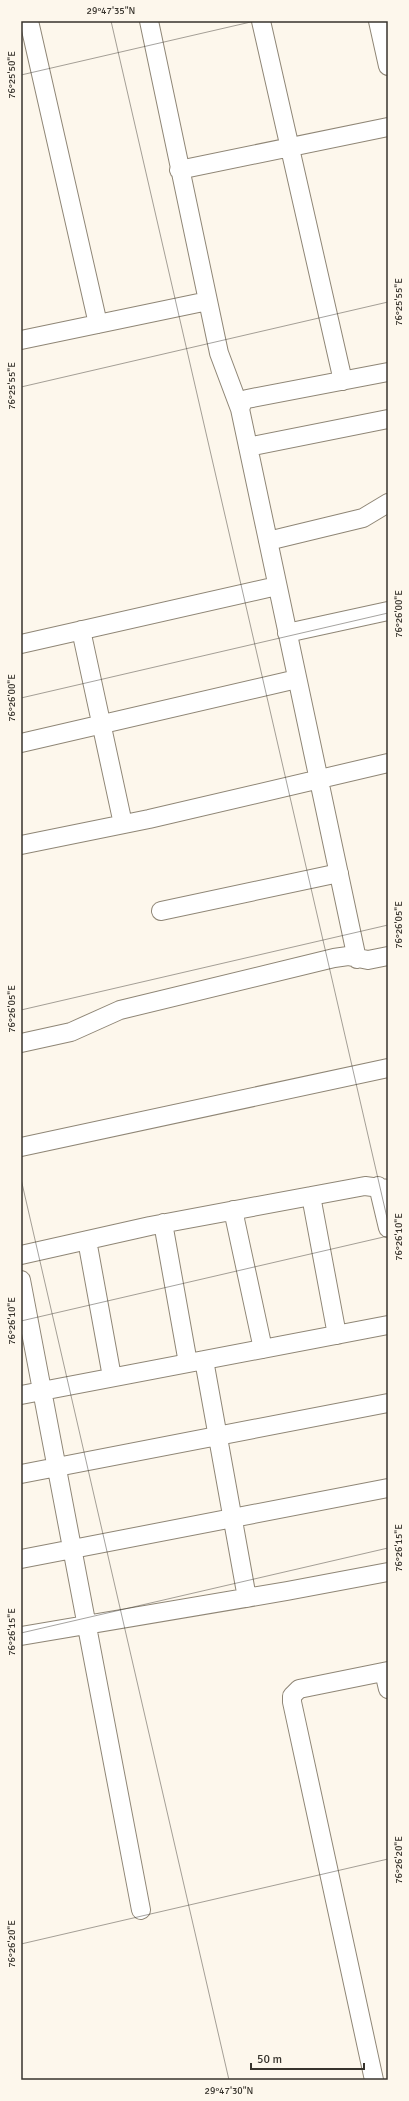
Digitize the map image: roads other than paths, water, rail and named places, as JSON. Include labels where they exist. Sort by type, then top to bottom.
[{"type":"street","points":[[29,21],[28,51],[98,324]]},
{"type":"street","points":[[149,21],[179,170],[223,366],[240,409],[357,959]]},
{"type":"street","points":[[262,21],[343,381]]},
{"type":"street","points":[[378,21],[388,66]]},
{"type":"street","points":[[179,170],[388,127]]},
{"type":"street","points":[[21,340],[208,301]]},
{"type":"street","points":[[240,409],[243,400],[247,398],[388,372]]},
{"type":"street","points":[[248,447],[388,419]]},
{"type":"street","points":[[268,541],[363,518],[388,503]]},
{"type":"street","points":[[21,644],[278,586]]},
{"type":"street","points":[[287,633],[388,611]]},
{"type":"street","points":[[82,630],[123,824]]},
{"type":"street","points":[[21,743],[297,679]]},
{"type":"street","points":[[21,845],[123,824],[388,763]]},
{"type":"street","points":[[161,910],[339,873]]},
{"type":"street","points":[[21,1043],[71,1032],[120,1010],[334,958],[348,956],[368,960],[388,956]]},
{"type":"street","points":[[21,1147],[388,1068]]},
{"type":"street","points":[[21,1254],[163,1223],[365,1186],[383,1188],[388,1228]]},
{"type":"street","points":[[310,1196],[337,1335]]},
{"type":"street","points":[[233,1210],[263,1349]]},
{"type":"street","points":[[163,1223],[196,1361],[218,1436],[247,1598]]},
{"type":"street","points":[[88,1240],[112,1377]]},
{"type":"street","points":[[21,1280],[141,1910]]},
{"type":"street","points":[[21,1394],[388,1326]]},
{"type":"street","points":[[21,1474],[388,1403]]},
{"type":"street","points":[[21,1558],[388,1488]]},
{"type":"street","points":[[21,1636],[247,1598],[388,1572]]},
{"type":"street","points":[[374,2080],[292,1702],[292,1696],[299,1689],[386,1671],[388,1689]]}]
